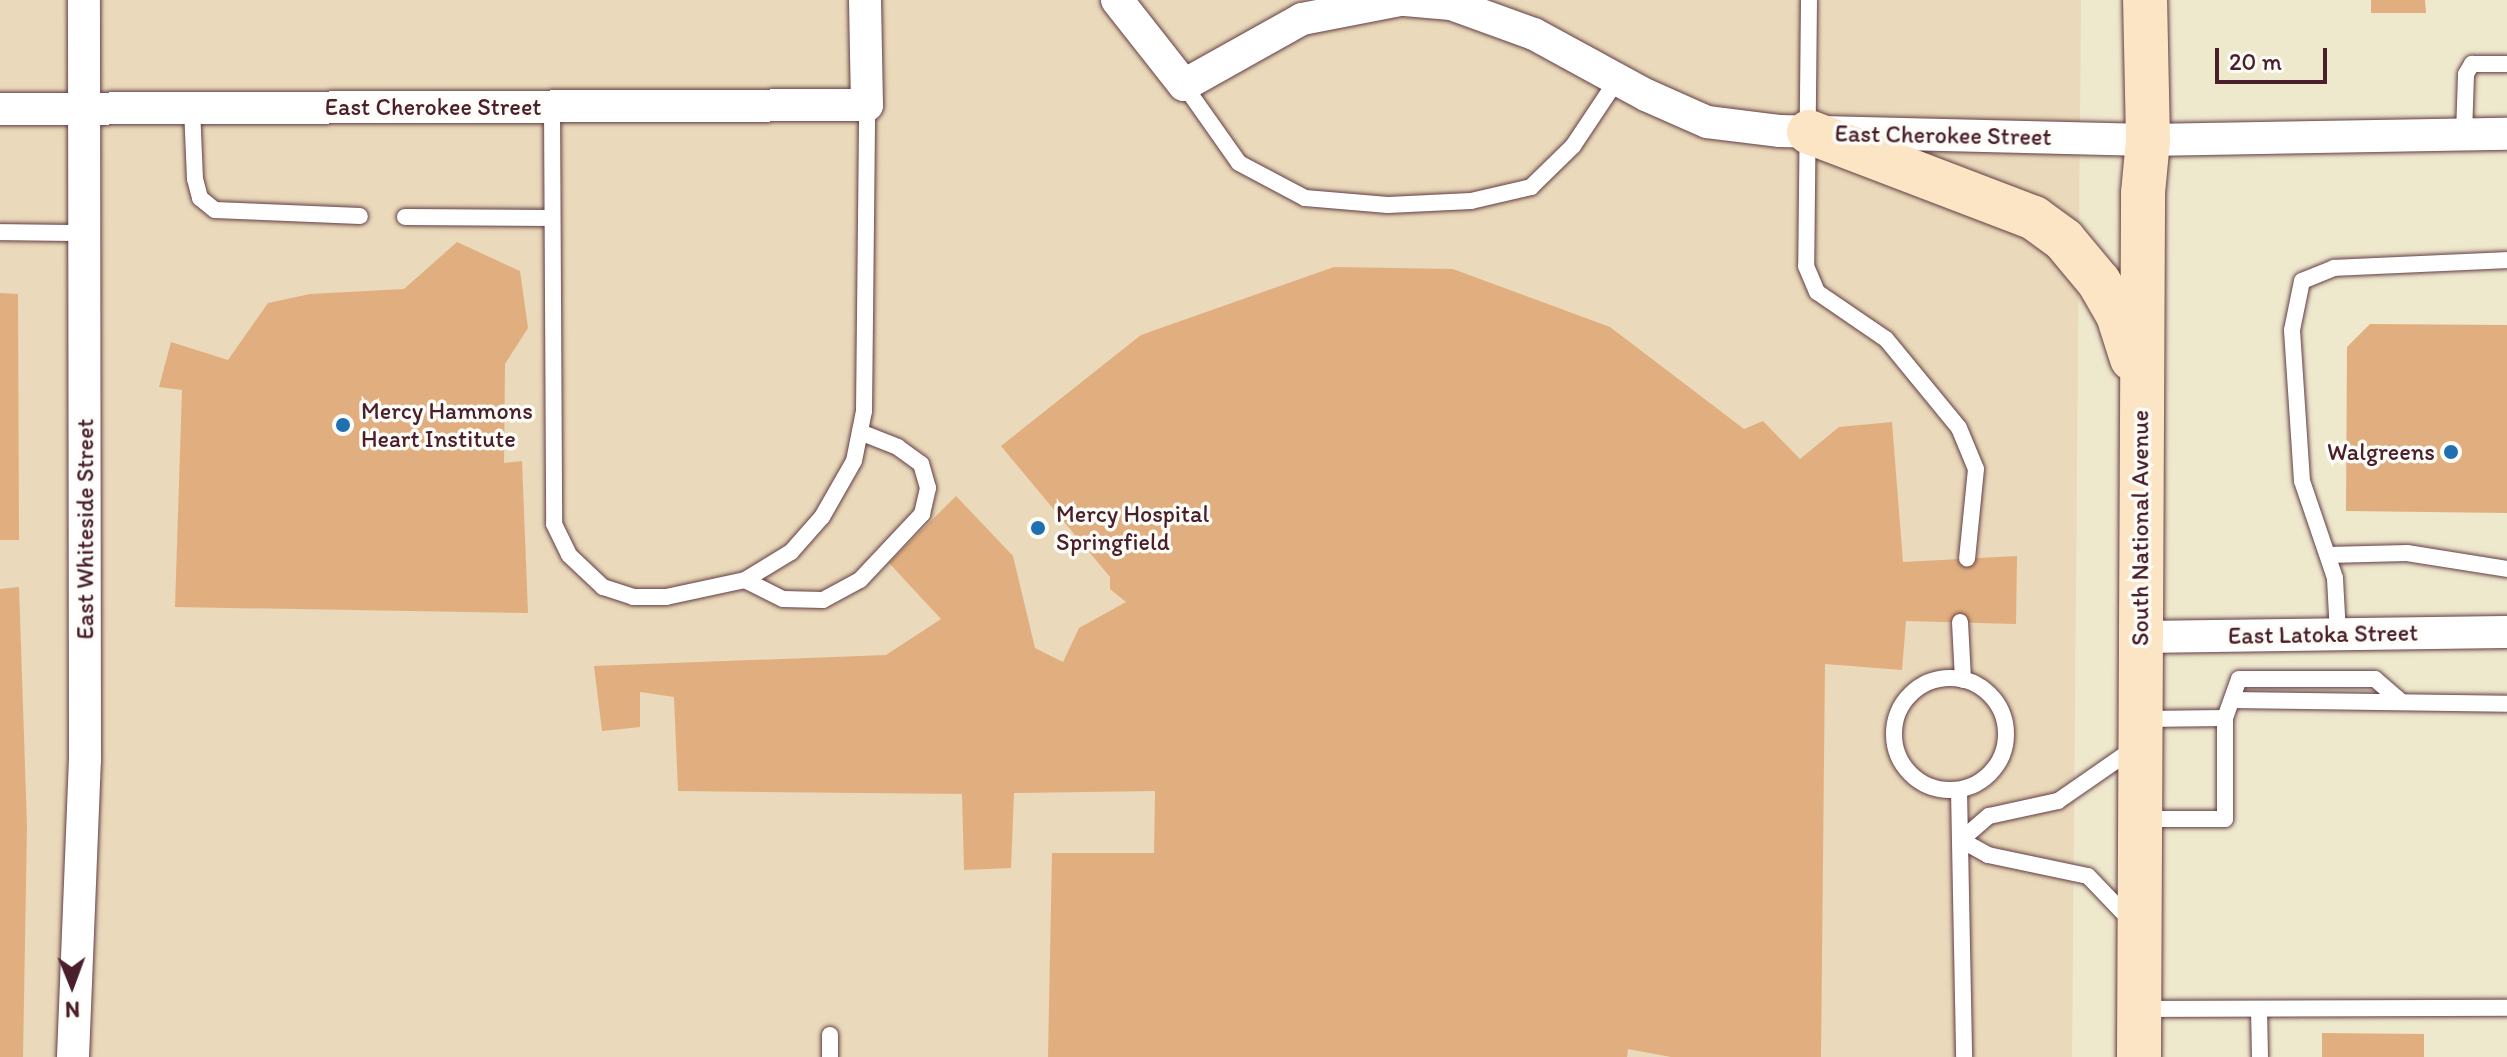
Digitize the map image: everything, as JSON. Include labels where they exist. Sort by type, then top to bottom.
[{"type":"main road","name":"South National Avenue","points":[[2139,1057],[2141,386],[2143,193],[2148,140],[2145,0]]},
{"type":"main road","points":[[1809,132],[1924,179],[1990,199],[2034,218],[2064,240],[2099,282],[2118,315],[2141,386]]},
{"type":"street","name":"East Whiteside Street","points":[[73,1057],[85,760],[84,0]]},
{"type":"street","points":[[865,0],[867,105]]},
{"type":"street","points":[[1117,0],[1184,85]]},
{"type":"street","name":"East Cherokee Street","points":[[1184,85],[1302,19],[1403,0],[1451,4],[1534,34],[1617,80],[1707,122],[1809,132],[2148,140],[2507,134]]},
{"type":"street","name":"East Cherokee Street","points":[[0,109],[867,105]]},
{"type":"street","name":"East Latoka Street","points":[[2139,637],[2507,632]]},
{"type":"lane","points":[[1809,0],[1806,266],[1817,292],[1886,339],[1959,428],[1976,469],[1967,559]]},
{"type":"lane","points":[[2464,135],[2466,74],[2472,64],[2507,64]]},
{"type":"lane","points":[[1184,85],[1239,163],[1305,198],[1388,205],[1471,201],[1531,187],[1573,146],[1617,80]]},
{"type":"lane","points":[[552,106],[554,524],[569,555],[603,587],[633,597],[666,597],[745,580],[791,552],[822,517],[854,461],[860,432],[867,105]]},
{"type":"lane","points":[[192,108],[195,179],[200,198],[215,210],[360,216]]},
{"type":"lane","points":[[405,217],[552,218]]},
{"type":"lane","points":[[0,232],[85,233]]},
{"type":"lane","points":[[2338,634],[2328,555],[2302,481],[2292,330],[2302,281],[2334,268],[2507,260]]},
{"type":"lane","points":[[745,580],[783,599],[823,600],[860,580],[922,514],[928,488],[921,464],[898,447],[860,432]]},
{"type":"lane","points":[[2328,555],[2407,553],[2507,569]]},
{"type":"lane","points":[[1960,622],[1963,680]]},
{"type":"lane","points":[[1944,678],[1963,680],[1995,701],[2006,737],[1992,772],[1959,790],[1932,787],[1909,774],[1899,759],[1894,724],[1912,693],[1944,678]]},
{"type":"lane","points":[[2139,819],[2225,819],[2225,718],[2232,700],[2507,704]]},
{"type":"lane","points":[[1961,840],[1989,816],[2058,801],[2139,732],[2225,718]]},
{"type":"lane","points":[[1959,790],[1964,1057]]},
{"type":"lane","points":[[1961,840],[1988,855],[2088,876],[2139,929]]},
{"type":"lane","points":[[2139,1009],[2507,1008]]},
{"type":"lane","points":[[2259,1009],[2260,1057]]},
{"type":"lane","points":[[830,1035],[830,1057]]},
{"type":"shaded area","name":"Mercy Hospital Springfield","points":[[0,0],[2081,0],[2072,1057],[0,1057]]},
{"type":"building","points":[[2371,0],[2425,0],[2426,13],[2371,13]]},
{"type":"building","name":"Mercy Hammons Heart Institute","points":[[457,242],[520,271],[528,328],[505,364],[504,463],[522,461],[528,613],[175,607],[182,390],[159,387],[171,342],[228,360],[268,303],[310,294],[404,289]]},
{"type":"building","name":"Mercy Hospital Springfield","points":[[1334,267],[1453,269],[1610,327],[1744,429],[1763,421],[1800,459],[1839,427],[1892,422],[1903,562],[2017,556],[2016,624],[1906,621],[1902,670],[1825,664],[1821,1057],[1671,1057],[1628,1049],[1627,1057],[1048,1057],[1052,853],[1154,853],[1155,791],[1014,793],[1011,868],[964,870],[962,794],[678,791],[674,697],[640,692],[640,727],[602,731],[594,666],[886,655],[941,619],[889,563],[956,496],[1013,556],[1035,648],[1063,662],[1079,628],[1126,602],[1110,589],[1110,577],[1001,446],[1141,335]]},
{"type":"building","points":[[0,293],[18,294],[19,540],[0,540]]},
{"type":"building","points":[[2370,324],[2507,325],[2507,513],[2346,511],[2347,347]]},
{"type":"building","points":[[19,587],[27,826],[23,1057],[0,1057],[0,589]]},
{"type":"building","points":[[2322,1033],[2424,1034],[2424,1057],[2322,1057]]},
{"type":"place","name":"Mercy Hammons Heart Institute","points":[[343,425]]},
{"type":"place","name":"Walgreens","points":[[2451,452]]},
{"type":"place","name":"Mercy Hospital Springfield","points":[[1038,528]]}]
